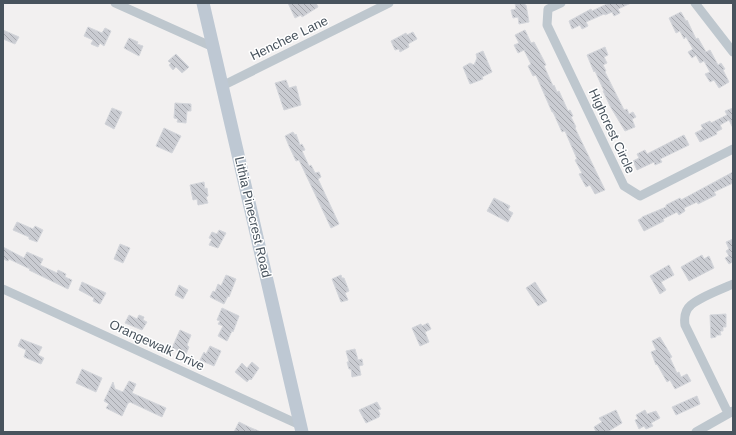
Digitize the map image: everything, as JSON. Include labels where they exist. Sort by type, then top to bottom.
[{"type":"main road","name":"Lithia Pinecrest Road","points":[[203,3],[301,428]]},
{"type":"street","points":[[115,3],[213,47]]},
{"type":"street","name":"Henchee Lane","points":[[222,86],[389,3]]},
{"type":"street","name":"Highcrest Circle","points":[[561,3],[548,9],[547,25],[624,186],[640,196],[733,149]]},
{"type":"street","points":[[695,3],[733,52]]},
{"type":"street","points":[[696,432],[730,412],[685,325],[684,321],[686,312],[692,305],[733,284]]},
{"type":"street","name":"Orangewalk Drive","points":[[3,289],[301,428]]},
{"type":"building","points":[[288,3],[316,3],[318,7],[302,17],[301,15],[295,18]]},
{"type":"building","points":[[515,3],[525,3],[529,22],[519,24],[518,17],[513,18],[511,10],[516,9]]},
{"type":"building","points":[[609,3],[631,3],[618,9],[620,13],[614,16],[612,12],[605,15],[604,14],[586,22],[588,26],[582,29],[580,25],[572,29],[569,21],[591,9],[592,11]]},
{"type":"building","points":[[681,12],[686,21],[687,20],[696,39],[698,38],[706,52],[710,50],[718,65],[721,63],[725,69],[723,70],[729,82],[719,88],[714,80],[710,82],[705,74],[710,72],[704,61],[700,63],[696,55],[692,58],[688,52],[693,49],[686,37],[684,39],[680,31],[676,33],[669,18]]},
{"type":"building","points":[[88,27],[102,33],[105,28],[111,31],[104,46],[100,43],[98,47],[91,44],[93,40],[84,36]]},
{"type":"building","points":[[3,30],[19,37],[15,44],[3,39]]},
{"type":"building","points":[[525,30],[531,43],[534,42],[546,65],[544,66],[553,86],[554,85],[557,92],[559,91],[568,111],[570,110],[573,116],[571,117],[576,127],[575,128],[605,190],[595,194],[590,185],[586,187],[579,174],[582,173],[575,160],[577,159],[565,131],[562,132],[536,75],[533,76],[528,66],[531,64],[524,50],[518,53],[514,45],[519,43],[515,35]]},
{"type":"building","points":[[413,32],[417,39],[408,44],[409,47],[400,52],[399,49],[395,50],[391,41],[406,33],[407,35]]},
{"type":"building","points":[[129,38],[138,42],[137,44],[143,46],[139,56],[124,48]]},
{"type":"building","points":[[605,47],[608,55],[604,57],[607,63],[603,65],[606,71],[605,72],[624,110],[627,109],[629,114],[633,112],[636,117],[632,119],[635,127],[625,131],[610,106],[587,55]]},
{"type":"building","points":[[483,51],[492,72],[482,77],[483,79],[470,84],[463,67],[470,63],[474,65],[477,58],[476,54]]},
{"type":"building","points":[[176,54],[189,67],[182,73],[176,67],[173,70],[169,65],[171,63],[168,61]]},
{"type":"building","points":[[286,80],[289,88],[296,86],[301,105],[284,110],[275,83]]},
{"type":"building","points":[[175,103],[191,104],[191,111],[187,111],[186,123],[177,122],[178,119],[174,118]]},
{"type":"building","points":[[112,108],[122,112],[114,129],[105,124]]},
{"type":"building","points":[[733,108],[733,128],[729,120],[720,125],[722,129],[716,132],[717,134],[700,142],[695,133],[703,129],[701,125],[710,121],[711,123],[727,115],[725,111]]},
{"type":"building","points":[[164,128],[181,136],[172,153],[156,146]]},
{"type":"building","points":[[293,132],[295,135],[296,134],[300,145],[302,144],[305,150],[302,151],[309,166],[311,165],[315,173],[319,172],[321,177],[318,179],[339,224],[331,228],[299,160],[296,161],[285,136]]},
{"type":"building","points":[[684,135],[689,145],[660,159],[662,162],[655,165],[654,162],[637,170],[633,161],[639,158],[637,154],[645,150],[647,154]]},
{"type":"building","points":[[733,172],[733,183],[714,192],[716,195],[698,204],[697,202],[684,208],[685,211],[679,215],[677,212],[663,219],[664,221],[644,231],[638,220],[642,217],[666,207],[666,205],[680,198],[681,200]]},
{"type":"building","points":[[204,182],[205,189],[207,188],[208,196],[206,197],[208,203],[198,205],[197,199],[193,200],[190,185]]},
{"type":"building","points":[[494,198],[510,206],[508,210],[513,213],[508,222],[487,211]]},
{"type":"building","points":[[17,222],[33,229],[35,226],[43,230],[37,242],[13,230]]},
{"type":"building","points":[[219,230],[226,233],[218,248],[209,245],[212,239],[209,238],[212,232],[217,234]]},
{"type":"building","points":[[733,239],[733,264],[732,262],[729,264],[725,258],[729,256],[726,251],[729,249],[726,242]]},
{"type":"building","points":[[120,244],[130,248],[123,263],[114,259]]},
{"type":"building","points":[[3,247],[24,258],[27,252],[43,259],[40,265],[57,273],[58,270],[66,274],[65,277],[72,280],[68,289],[9,259],[8,261],[3,259]]},
{"type":"building","points":[[702,255],[704,259],[709,256],[714,268],[689,281],[681,267]]},
{"type":"building","points":[[669,265],[674,275],[661,282],[666,290],[660,294],[650,276]]},
{"type":"building","points":[[226,275],[236,279],[229,297],[228,296],[224,304],[210,297],[213,291],[215,292],[218,284],[221,286]]},
{"type":"building","points":[[341,275],[342,278],[344,278],[349,291],[345,293],[348,300],[341,302],[332,279]]},
{"type":"building","points":[[82,282],[106,293],[100,304],[93,301],[94,298],[79,290]]},
{"type":"building","points":[[535,282],[547,301],[538,306],[526,288]]},
{"type":"building","points":[[179,285],[188,290],[183,299],[175,295]]},
{"type":"building","points":[[222,308],[239,316],[233,332],[232,331],[227,341],[218,336],[223,326],[218,324],[220,321],[217,320]]},
{"type":"building","points":[[726,314],[726,327],[723,327],[723,331],[720,331],[721,335],[716,335],[716,337],[711,338],[710,315]]},
{"type":"building","points":[[129,315],[137,319],[139,315],[144,317],[143,320],[147,322],[142,330],[125,323]]},
{"type":"building","points":[[428,323],[431,329],[425,332],[429,342],[420,346],[412,328]]},
{"type":"building","points":[[180,330],[191,335],[187,345],[189,347],[186,354],[172,348]]},
{"type":"building","points":[[660,337],[672,357],[670,358],[677,373],[679,372],[681,377],[687,374],[691,381],[675,389],[670,380],[667,382],[657,364],[656,365],[651,352],[656,350],[652,341]]},
{"type":"building","points":[[21,339],[42,347],[38,355],[44,358],[41,364],[24,357],[26,350],[18,346]]},
{"type":"building","points":[[210,346],[221,351],[214,366],[200,360],[204,352],[206,354]]},
{"type":"building","points":[[355,349],[358,360],[362,359],[363,365],[359,366],[361,375],[352,377],[351,369],[349,369],[347,362],[349,362],[346,351]]},
{"type":"building","points":[[252,362],[259,368],[251,380],[250,379],[247,382],[235,372],[242,363],[247,368]]},
{"type":"building","points":[[82,369],[102,378],[96,392],[76,383]]},
{"type":"building","points":[[129,381],[136,384],[132,393],[166,408],[162,417],[130,402],[128,403],[122,416],[106,408],[109,404],[104,401],[113,382],[115,389],[123,392]]},
{"type":"building","points":[[697,396],[700,404],[676,415],[672,407]]},
{"type":"building","points":[[377,402],[381,409],[378,410],[380,414],[379,417],[366,423],[359,410]]},
{"type":"building","points":[[616,410],[622,423],[607,432],[596,432],[594,427],[602,422],[599,418]]},
{"type":"building","points":[[645,410],[647,414],[656,411],[660,418],[651,423],[653,426],[646,429],[644,426],[639,429],[635,420],[638,419],[636,415]]},
{"type":"building","points":[[239,422],[249,427],[261,432],[234,432]]}]
